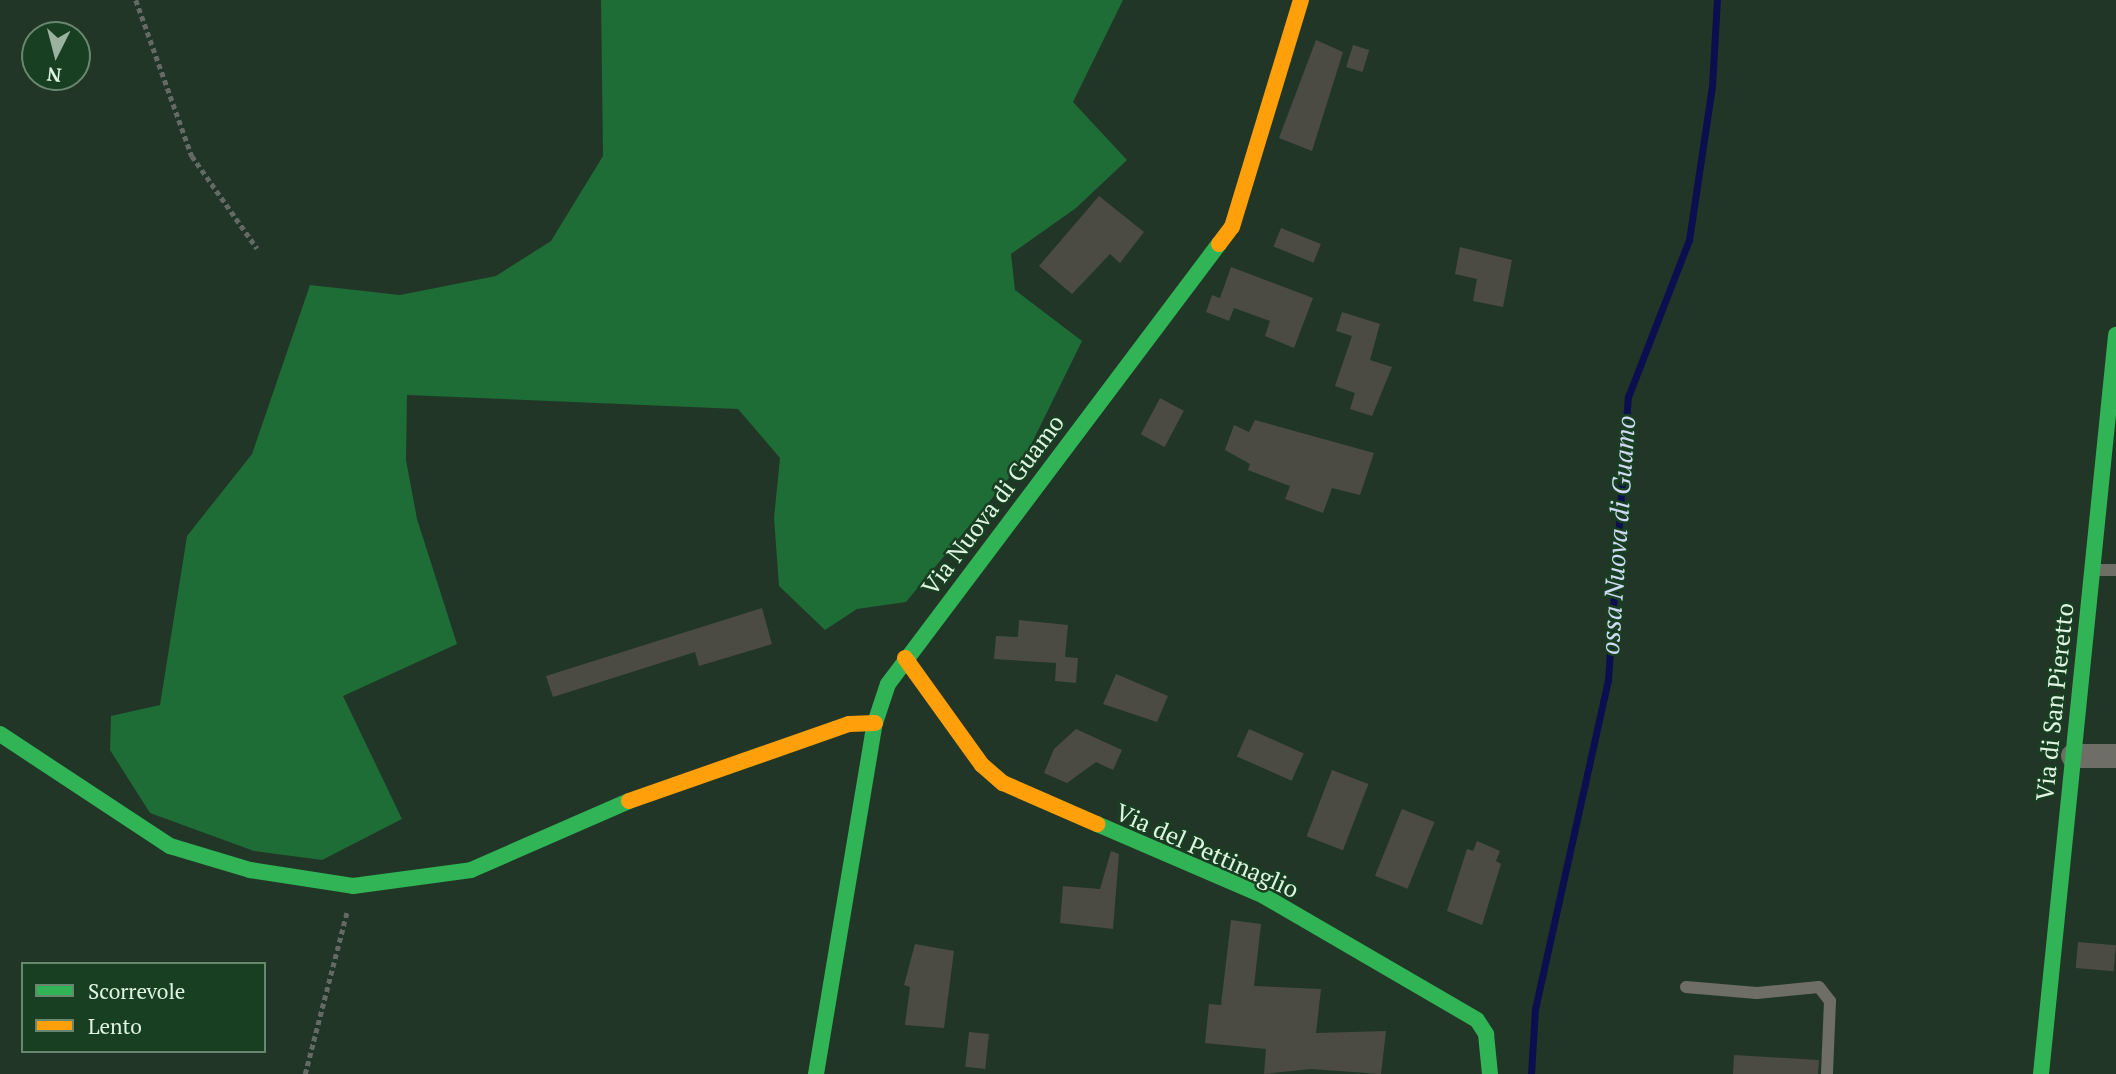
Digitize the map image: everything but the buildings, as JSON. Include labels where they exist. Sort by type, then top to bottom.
[{"type":"street","name":"Via Nuova di Guamo","points":[[816,1074],[875,723],[905,658],[1232,227],[1301,0]]},
{"type":"street","name":"Via di San Pieretto","points":[[2041,1074],[2090,570],[2116,335]]},
{"type":"street","name":"Via del Pettinaglio","points":[[905,658],[982,765],[1003,783],[1264,896],[1477,1020],[1486,1034],[1490,1074]]},
{"type":"street","points":[[0,734],[170,846],[250,870],[354,886],[471,870],[656,789],[849,724],[875,723]]},
{"type":"street","points":[[2073,756],[2116,757]]},
{"type":"lane","points":[[2090,570],[2116,570]]},
{"type":"lane","points":[[1686,987],[1757,993],[1819,987],[1830,1001],[1827,1074]]},
{"type":"path","points":[[136,0],[192,156],[257,248]]},
{"type":"path","points":[[304,1074],[354,886]]},
{"type":"green space","points":[[601,0],[1123,0],[1073,102],[1127,160],[1076,208],[1011,254],[1015,290],[1082,341],[1023,461],[906,602],[857,609],[825,630],[779,586],[774,518],[780,458],[738,409],[407,395],[406,460],[417,519],[457,644],[343,696],[402,819],[322,860],[254,851],[150,813],[110,750],[111,716],[160,705],[187,536],[252,454],[310,285],[400,295],[496,276],[551,241],[603,156]]},
{"type":"waterway","name":"ossa Nuova di Guamo","points":[[1531,1074],[1535,1009],[1608,680],[1628,397],[1689,240],[1712,86],[1717,0]]},
{"type":"traffic: fast","points":[[816,1074],[875,723],[888,684],[1219,244]]},
{"type":"traffic: fast","points":[[2041,1074],[2116,335]]},
{"type":"traffic: fast","points":[[0,734],[170,846],[250,870],[353,886],[471,870],[629,801]]},
{"type":"traffic: fast","points":[[1097,824],[1264,896],[1477,1020],[1486,1034],[1490,1074]]},
{"type":"traffic: slow","points":[[1219,244],[1232,227],[1301,0]]},
{"type":"traffic: slow","points":[[905,658],[982,765],[1003,783],[1097,824]]},
{"type":"traffic: slow","points":[[629,801],[849,724],[875,723]]}]
